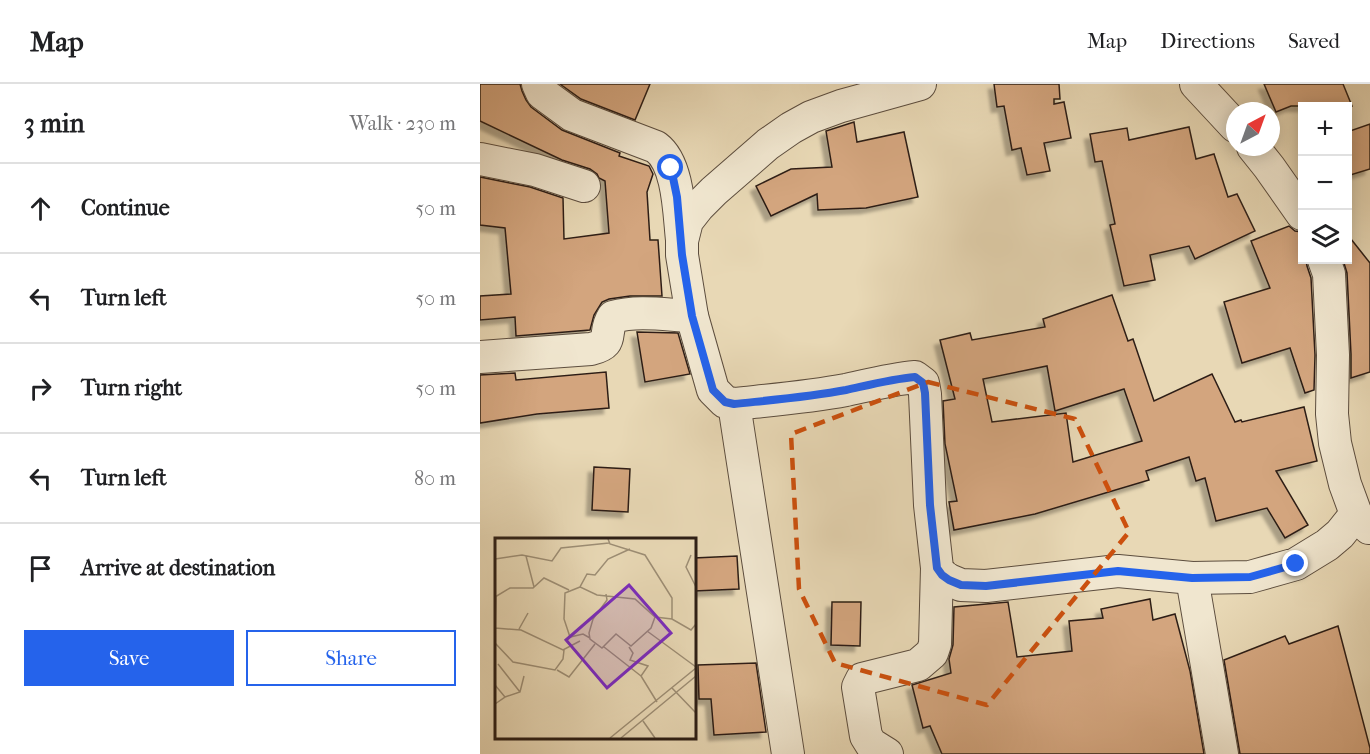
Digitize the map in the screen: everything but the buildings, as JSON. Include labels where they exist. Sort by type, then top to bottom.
[{"type":"street","points":[[538,84],[542,93],[572,115],[656,147],[667,158],[677,197],[682,255],[692,316],[713,390],[725,402],[734,404],[791,399],[915,377],[923,383],[930,505],[937,568],[935,644],[932,653],[918,665],[862,680],[858,687],[866,736],[871,744],[887,754]]},
{"type":"street","points":[[682,241],[687,221],[698,207],[768,144],[790,128],[840,106],[920,84]]},
{"type":"street","points":[[1196,84],[1226,116]]},
{"type":"street","points":[[1260,156],[1299,210]]},
{"type":"street","points":[[480,159],[535,170],[584,186]]},
{"type":"street","points":[[937,568],[949,580],[961,585],[986,586],[1118,571],[1192,578],[1250,577],[1296,564],[1359,529],[1335,443],[1332,414],[1333,355],[1329,274],[1325,264]]},
{"type":"street","points":[[480,357],[601,347],[608,336],[608,325],[613,317],[620,315],[692,316]]},
{"type":"street","points":[[734,404],[788,754]]},
{"type":"street","points":[[1192,578],[1222,754]]},
{"type":"highlighted area","points":[[928,382],[1075,419],[1129,532],[987,705],[835,663],[799,589],[791,434]]},
{"type":"route","points":[[671,168],[677,197],[682,255],[692,316],[713,390],[725,402],[734,404],[791,399],[897,379],[915,377],[923,383],[930,505],[937,568],[949,580],[961,585],[986,586],[1118,571],[1192,578],[1250,577],[1296,564]]}]
